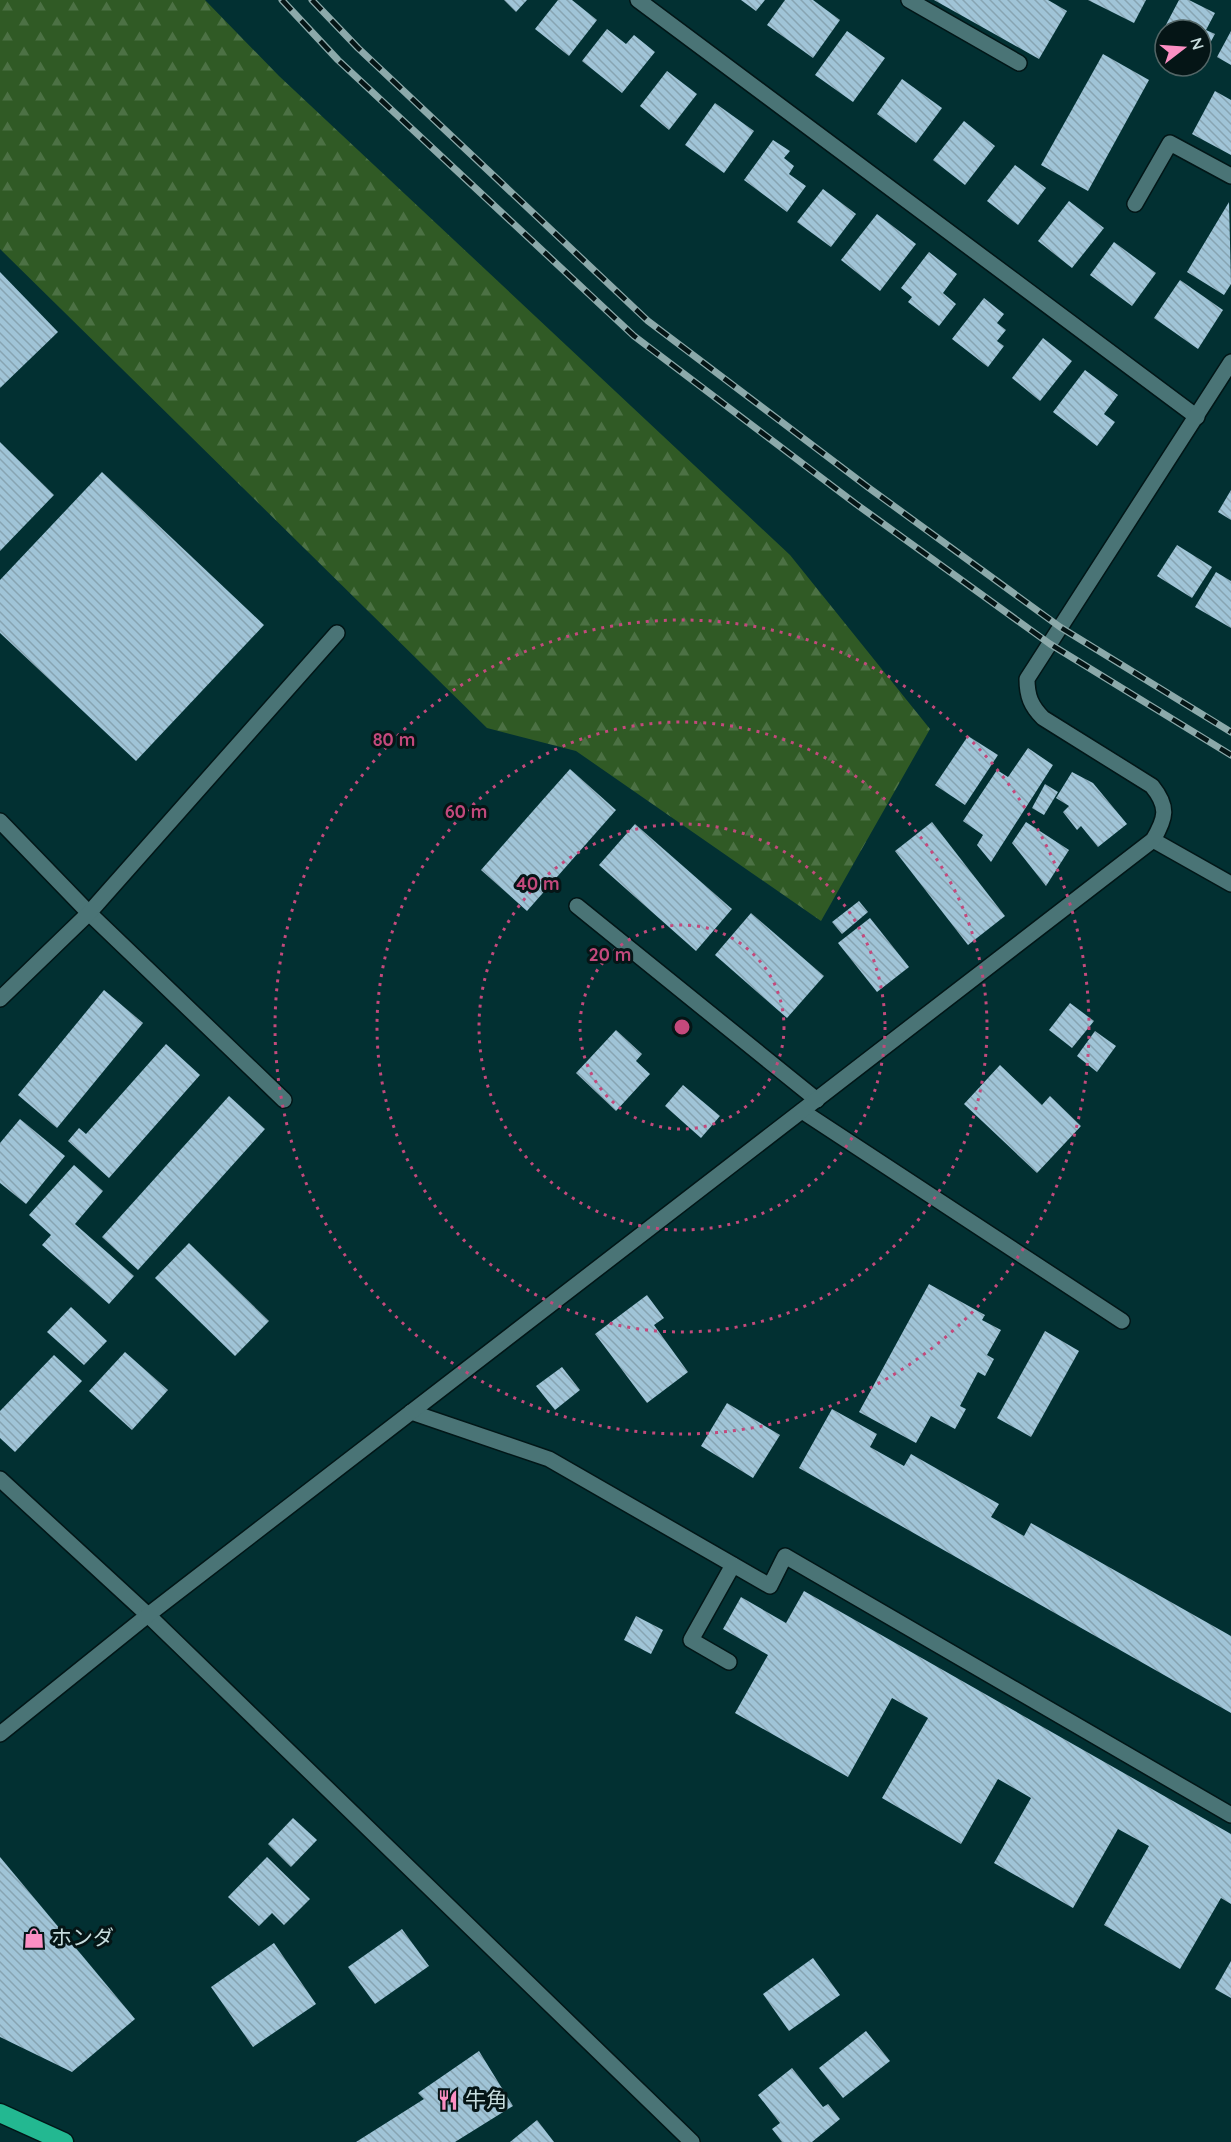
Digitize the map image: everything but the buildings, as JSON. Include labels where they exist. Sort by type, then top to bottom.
[{"type":"highway","points":[[0,2113],[64,2142]]},
{"type":"street","points":[[638,0],[1197,417]]},
{"type":"street","points":[[909,0],[1019,63]]},
{"type":"street","points":[[1135,204],[1170,143],[1231,177]]},
{"type":"street","points":[[0,1734],[148,1615],[1153,840],[1165,812],[1161,797],[1152,786],[1043,718],[1034,709],[1028,695],[1028,680],[1231,362]]},
{"type":"street","points":[[0,999],[89,913],[337,633]]},
{"type":"street","points":[[0,821],[89,913],[284,1100]]},
{"type":"street","points":[[1153,840],[1231,884]]},
{"type":"street","points":[[577,906],[817,1100]]},
{"type":"street","points":[[802,1111],[1122,1321]]},
{"type":"street","points":[[411,1412],[549,1459],[770,1586],[785,1556],[1231,1815]]},
{"type":"street","points":[[0,1479],[148,1615],[692,2142]]},
{"type":"street","points":[[729,1662],[691,1640],[733,1565]]},
{"type":"green space","points":[[0,0],[205,0],[279,76],[790,555],[930,729],[821,921],[576,751],[487,728],[0,249]]},
{"type":"railway","points":[[282,0],[338,60],[634,336],[856,504],[1050,644],[1231,755]]},
{"type":"railway","points":[[312,0],[358,48],[648,321],[869,488],[1060,627],[1231,732]]},
{"type":"place","name":"ホンダ","points":[[34,1938]]},
{"type":"place","name":"牛角","points":[[448,2100]]}]
